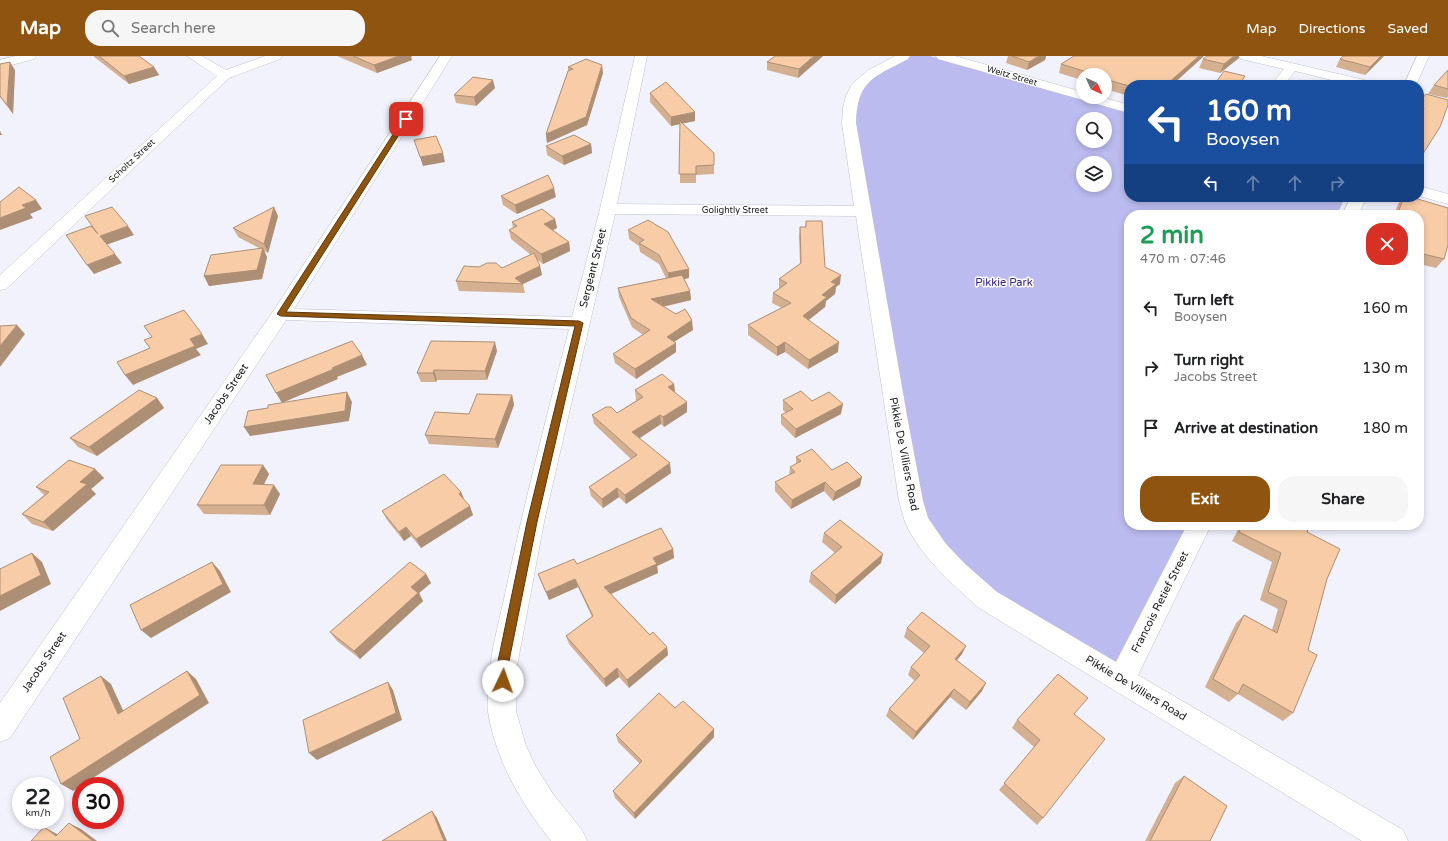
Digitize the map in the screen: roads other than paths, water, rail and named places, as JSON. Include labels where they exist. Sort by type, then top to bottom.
[{"type":"street","points":[[0,64],[30,56]]},
{"type":"street","points":[[193,56],[225,75]]},
{"type":"street","name":"Scholtz Street","points":[[0,285],[225,75],[276,56]]},
{"type":"street","name":"Jacobs Street","points":[[0,728],[8,701],[281,314],[446,56]]},
{"type":"street","name":"Sergeant Street","points":[[571,841],[542,805],[525,778],[512,747],[502,711],[503,666],[532,522],[579,323],[608,209],[641,56]]},
{"type":"street","name":"Pikkie De Villiers Road","points":[[904,56],[862,80],[852,96],[849,106],[849,122],[862,211],[896,416],[911,501],[917,521],[937,550],[956,572],[988,600],[1392,841]]},
{"type":"street","name":"Weitz Street","points":[[942,56],[1076,94]]},
{"type":"street","points":[[1245,56],[1347,80]]},
{"type":"street","points":[[1412,80],[1423,56]]},
{"type":"street","points":[[1281,80],[1292,67]]},
{"type":"street","points":[[1112,104],[1124,108]]},
{"type":"street","points":[[1424,192],[1448,199]]},
{"type":"street","name":"Golightly Street","points":[[608,209],[862,211]]},
{"type":"street","points":[[281,314],[579,323]]},
{"type":"street","name":"Francois Retief Street","points":[[1122,679],[1196,530]]},
{"type":"park label","name":"Pikkie Park","points":[[1004,282]]}]
